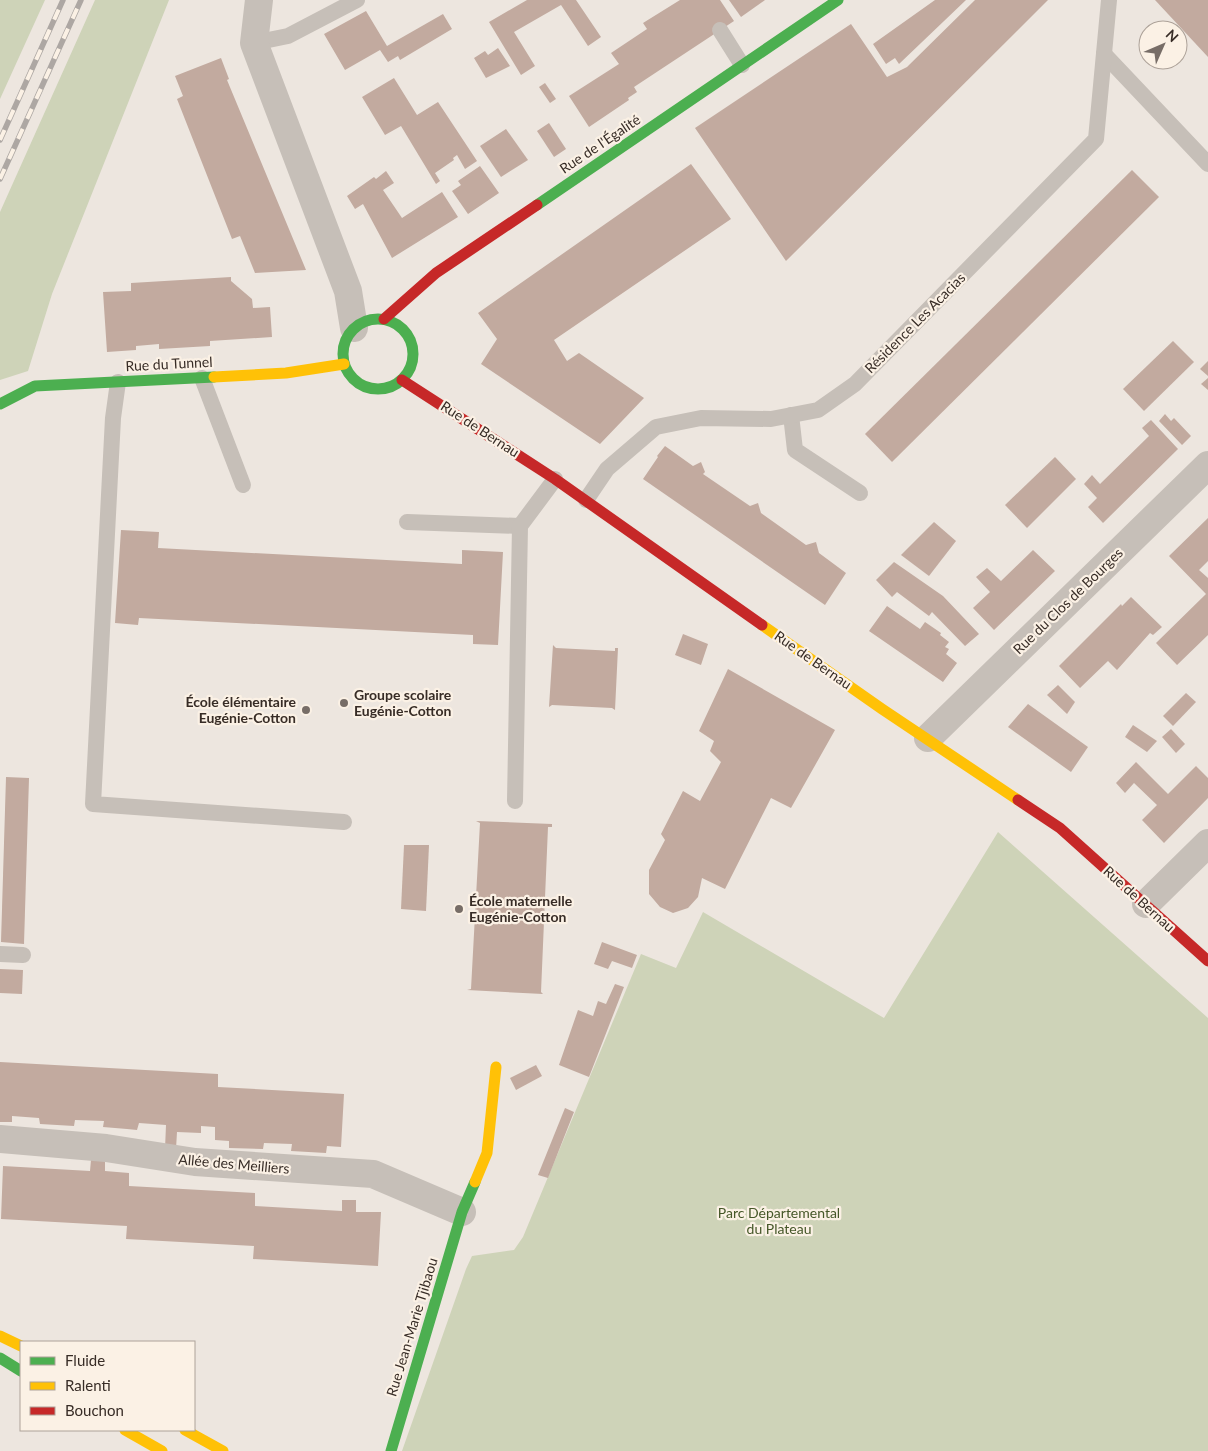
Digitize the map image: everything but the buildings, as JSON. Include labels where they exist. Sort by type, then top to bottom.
[{"type":"street","points":[[259,0],[254,43],[348,291],[354,328]]},
{"type":"street","name":"Rue de l'Égalité","points":[[384,319],[436,273],[838,0]]},
{"type":"street","points":[[373,319],[384,319],[403,330],[411,344],[412,360],[402,380],[392,386],[380,389],[368,388],[358,383],[349,374],[344,364],[344,344],[354,328],[373,319]]},
{"type":"street","name":"Rue du Tunnel","points":[[0,404],[35,386],[286,373],[344,364]]},
{"type":"street","name":"Rue de Bernau","points":[[402,380],[586,500],[1060,828],[1208,961]]},
{"type":"street","name":"Rue du Clos de Bourges","points":[[928,738],[1208,464]]},
{"type":"street","points":[[1146,904],[1208,843]]},
{"type":"street","name":"Rue Jean-Marie Tjibaou","points":[[390,1451],[462,1212],[487,1153],[496,1067]]},
{"type":"street","name":"Allée des Meilliers","points":[[0,1140],[106,1148],[194,1162],[373,1174],[462,1212]]},
{"type":"street","points":[[0,1336],[20,1346]]},
{"type":"street","points":[[0,1358],[20,1369]]},
{"type":"street","points":[[127,1431],[162,1451]]},
{"type":"street","points":[[187,1431],[223,1451]]},
{"type":"lane","points":[[254,43],[288,36],[357,0]]},
{"type":"lane","name":"Résidence Les Acacias","points":[[586,500],[607,469],[656,427],[701,418],[771,419],[818,410],[855,384],[1096,139],[1109,0]]},
{"type":"lane","points":[[720,30],[742,65]]},
{"type":"lane","points":[[1104,54],[1208,164]]},
{"type":"lane","points":[[202,378],[243,486]]},
{"type":"lane","points":[[118,382],[113,418],[93,804],[344,822]]},
{"type":"lane","points":[[791,415],[795,450],[860,493]]},
{"type":"lane","points":[[515,801],[520,526],[555,479]]},
{"type":"lane","points":[[407,522],[520,526]]},
{"type":"lane","points":[[0,954],[23,955]]},
{"type":"green space","points":[[0,0],[45,0],[0,99]]},
{"type":"green space","points":[[95,0],[169,0],[52,294],[28,371],[0,380],[0,212]]},
{"type":"green space","name":"Parc Départemental du Plateau","points":[[998,832],[1208,1018],[1208,1451],[402,1451],[472,1256],[514,1250],[523,1237],[641,954],[676,968],[703,912],[884,1018]]},
{"type":"railway","points":[[0,140],[63,0]]},
{"type":"railway","points":[[0,179],[81,0]]},
{"type":"traffic: fast","points":[[537,205],[838,0]]},
{"type":"traffic: fast","points":[[378,319],[391,322],[403,329],[410,341],[413,354],[410,367],[403,379],[391,386],[378,389],[365,386],[353,379],[346,367],[343,354],[346,341],[353,329],[365,322],[378,319]]},
{"type":"traffic: fast","points":[[0,404],[35,386],[214,377]]},
{"type":"traffic: fast","points":[[391,1451],[462,1212],[475,1182]]},
{"type":"traffic: fast","points":[[0,1358],[20,1370]]},
{"type":"traffic: slow","points":[[214,377],[286,373],[344,364]]},
{"type":"traffic: slow","points":[[762,625],[882,709],[1018,800]]},
{"type":"traffic: slow","points":[[475,1182],[487,1153],[496,1067]]},
{"type":"traffic: slow","points":[[0,1336],[20,1346]]},
{"type":"traffic: slow","points":[[127,1431],[162,1451]]},
{"type":"traffic: slow","points":[[187,1431],[223,1451]]},
{"type":"traffic: jam","points":[[384,319],[436,273],[537,205]]},
{"type":"traffic: jam","points":[[402,380],[555,479],[762,625]]},
{"type":"traffic: jam","points":[[1018,800],[1060,828],[1208,961]]},
{"type":"place","name":"Groupe scolaire Eugénie-Cotton","points":[[344,703]]},
{"type":"place","name":"École élémentaire Eugénie-Cotton","points":[[306,710]]},
{"type":"place","name":"École maternelle Eugénie-Cotton","points":[[459,909]]}]
